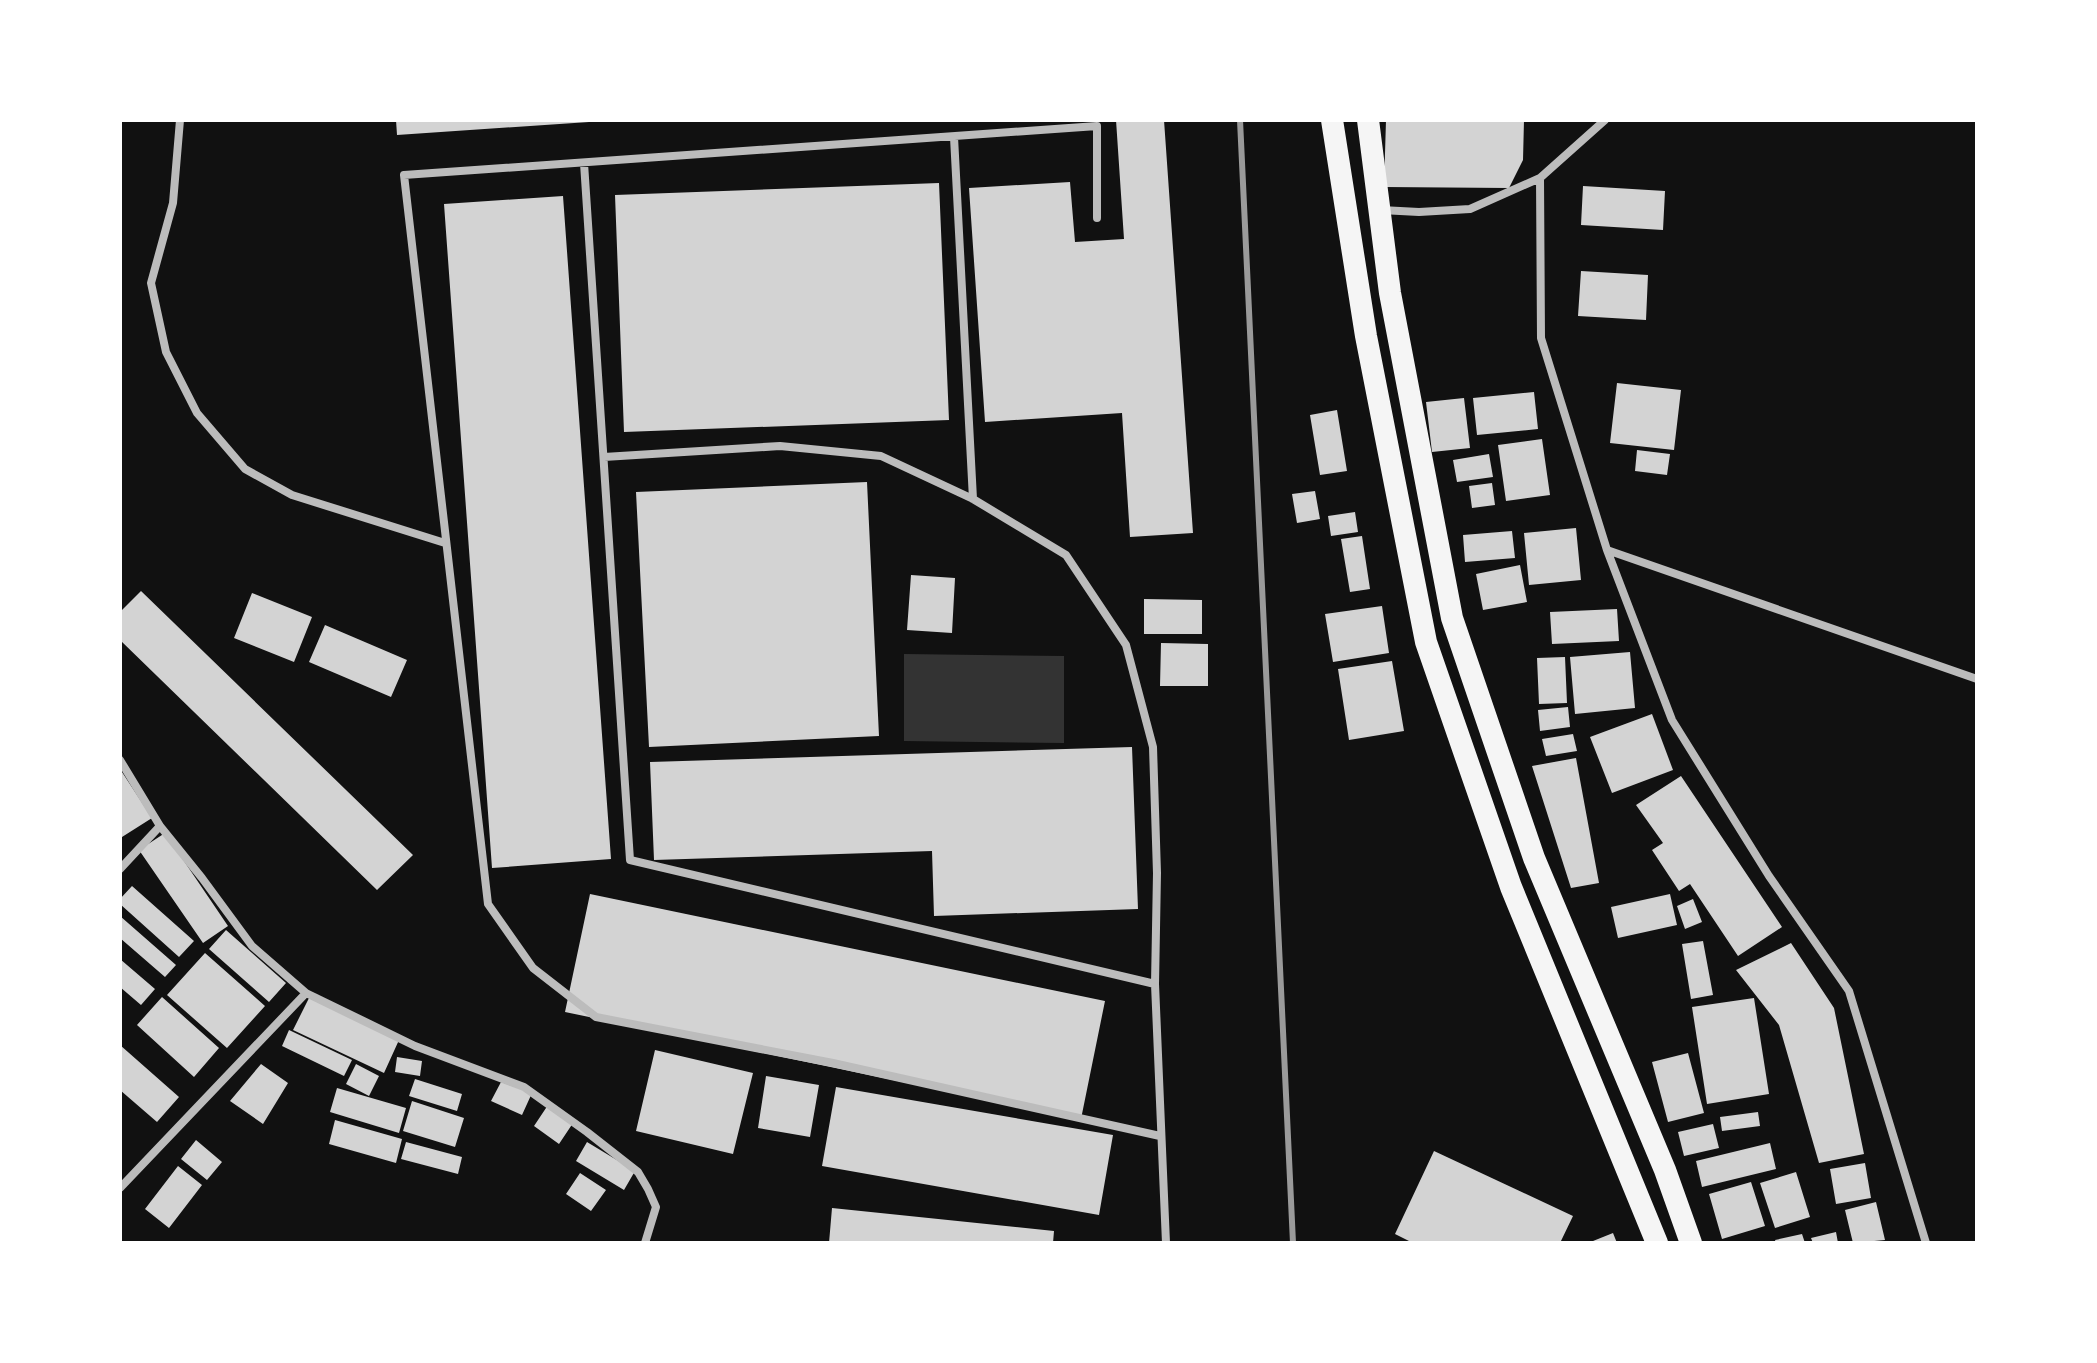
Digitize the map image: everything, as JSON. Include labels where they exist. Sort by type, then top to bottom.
[{"type":"highway","points":[[1332,120],[1366,336],[1426,642],[1511,887],[1657,1243]]},
{"type":"highway","points":[[1368,120],[1390,293],[1452,618],[1534,858],[1665,1170],[1691,1243]]},
{"type":"street","points":[[180,120],[173,203],[151,283],[166,352],[197,413],[245,469],[292,495],[445,543]]},
{"type":"street","points":[[1380,210],[1419,212],[1470,209],[1540,178],[1605,120]]},
{"type":"street","points":[[1097,218],[1097,126],[404,175],[488,904],[533,968],[596,1017],[833,1063],[1160,1136]]},
{"type":"street","points":[[954,137],[973,499]]},
{"type":"street","points":[[584,163],[630,860],[1155,984]]},
{"type":"street","points":[[1540,178],[1541,338],[1607,550],[1672,720],[1769,876],[1849,991],[1926,1243]]},
{"type":"street","points":[[604,457],[780,446],[881,456],[973,499],[1066,555],[1126,645],[1153,747],[1157,873],[1155,984],[1166,1243]]},
{"type":"street","points":[[1607,550],[1977,679]]},
{"type":"street","points":[[120,760],[160,826],[252,946],[306,993],[415,1046],[524,1087],[549,1104],[638,1172],[656,1207],[645,1243]]},
{"type":"street","points":[[120,869],[160,826]]},
{"type":"street","points":[[120,1188],[306,993]]},
{"type":"shaded area","points":[[904,654],[1064,656],[1064,743],[904,741]]},
{"type":"building","points":[[396,120],[589,120],[589,122],[397,135]]},
{"type":"building","points":[[1116,120],[1164,120],[1193,533],[1130,537],[1122,413],[985,422],[969,188],[1070,182],[1075,242],[1124,239]]},
{"type":"building","points":[[1386,120],[1524,120],[1523,160],[1509,188],[1384,187]]},
{"type":"building","points":[[939,183],[949,420],[624,432],[615,195]]},
{"type":"building","points":[[1583,186],[1665,191],[1663,230],[1581,225]]},
{"type":"building","points":[[563,196],[611,859],[492,868],[444,204]]},
{"type":"building","points":[[1581,271],[1648,275],[1646,320],[1578,316]]},
{"type":"building","points":[[1617,383],[1681,390],[1674,450],[1610,443]]},
{"type":"building","points":[[1534,392],[1538,429],[1477,435],[1473,398]]},
{"type":"building","points":[[1464,398],[1470,448],[1432,452],[1426,402]]},
{"type":"building","points":[[1337,410],[1347,471],[1320,475],[1310,415]]},
{"type":"building","points":[[1542,439],[1550,495],[1506,501],[1498,445]]},
{"type":"building","points":[[1637,450],[1670,454],[1667,475],[1635,471]]},
{"type":"building","points":[[1489,454],[1493,477],[1457,482],[1453,460]]},
{"type":"building","points":[[867,482],[879,736],[649,747],[636,492]]},
{"type":"building","points":[[1492,483],[1495,505],[1472,508],[1469,486]]},
{"type":"building","points":[[1315,491],[1320,519],[1297,523],[1292,494]]},
{"type":"building","points":[[1355,512],[1358,532],[1331,536],[1328,516]]},
{"type":"building","points":[[1576,528],[1581,580],[1529,585],[1524,533]]},
{"type":"building","points":[[1512,531],[1515,558],[1465,562],[1463,535]]},
{"type":"building","points":[[1362,536],[1370,589],[1350,592],[1341,539]]},
{"type":"building","points":[[1520,565],[1527,602],[1483,610],[1476,574]]},
{"type":"building","points":[[911,575],[955,578],[952,633],[907,630]]},
{"type":"building","points":[[141,591],[413,855],[377,890],[120,640],[120,612]]},
{"type":"building","points":[[252,593],[312,617],[294,662],[234,638]]},
{"type":"building","points":[[1144,599],[1202,600],[1202,634],[1144,634]]},
{"type":"building","points":[[1382,606],[1389,653],[1333,662],[1325,614]]},
{"type":"building","points":[[1617,609],[1619,641],[1552,644],[1550,612]]},
{"type":"building","points":[[325,625],[407,660],[391,697],[309,662]]},
{"type":"building","points":[[1161,643],[1208,644],[1208,686],[1160,686]]},
{"type":"building","points":[[1630,652],[1635,708],[1575,714],[1570,657]]},
{"type":"building","points":[[1565,657],[1567,703],[1539,704],[1537,658]]},
{"type":"building","points":[[1392,661],[1404,731],[1349,740],[1338,669]]},
{"type":"building","points":[[1568,707],[1570,727],[1540,731],[1538,710]]},
{"type":"building","points":[[1652,714],[1673,770],[1612,793],[1590,737]]},
{"type":"building","points":[[1573,734],[1577,751],[1546,756],[1542,739]]},
{"type":"building","points":[[1132,747],[1138,909],[934,916],[932,851],[654,860],[650,762]]},
{"type":"building","points":[[1576,758],[1599,883],[1571,888],[1532,766]]},
{"type":"building","points":[[120,769],[152,818],[122,837],[120,834]]},
{"type":"building","points":[[1681,776],[1782,927],[1738,956],[1690,884],[1679,891],[1652,850],[1663,843],[1636,805]]},
{"type":"building","points":[[165,833],[228,926],[203,943],[139,850]]},
{"type":"building","points":[[132,886],[194,941],[179,957],[120,904],[120,899]]},
{"type":"building","points":[[590,894],[1105,1001],[1081,1119],[565,1012]]},
{"type":"building","points":[[1670,894],[1677,925],[1618,938],[1611,907]]},
{"type":"building","points":[[1693,899],[1702,922],[1685,929],[1677,906]]},
{"type":"building","points":[[120,916],[176,965],[165,977],[120,938]]},
{"type":"building","points":[[226,930],[286,983],[269,1002],[209,949]]},
{"type":"building","points":[[1703,941],[1713,995],[1691,999],[1682,944]]},
{"type":"building","points":[[1791,943],[1834,1008],[1864,1154],[1819,1163],[1779,1025],[1736,970]]},
{"type":"building","points":[[205,953],[265,1006],[227,1048],[167,995]]},
{"type":"building","points":[[120,959],[155,989],[141,1005],[120,987]]},
{"type":"building","points":[[162,997],[219,1048],[194,1077],[137,1025]]},
{"type":"building","points":[[309,998],[399,1040],[384,1073],[293,1030]]},
{"type":"building","points":[[1754,998],[1769,1094],[1707,1104],[1692,1007]]},
{"type":"building","points":[[289,1030],[352,1060],[344,1076],[282,1046]]},
{"type":"building","points":[[120,1045],[179,1097],[157,1122],[120,1090]]},
{"type":"building","points":[[655,1050],[753,1073],[733,1154],[636,1131]]},
{"type":"building","points":[[1688,1053],[1704,1113],[1668,1122],[1652,1062]]},
{"type":"building","points":[[397,1057],[422,1061],[420,1076],[395,1072]]},
{"type":"building","points":[[261,1064],[288,1083],[263,1124],[230,1101]]},
{"type":"building","points":[[356,1064],[379,1076],[369,1096],[346,1084]]},
{"type":"building","points":[[766,1076],[819,1085],[810,1137],[758,1128]]},
{"type":"building","points":[[415,1079],[462,1094],[457,1111],[409,1096]]},
{"type":"building","points":[[501,1082],[532,1093],[522,1115],[491,1101]]},
{"type":"building","points":[[836,1087],[1113,1135],[1099,1215],[822,1166]]},
{"type":"building","points":[[337,1088],[406,1108],[399,1133],[330,1112]]},
{"type":"building","points":[[412,1101],[464,1118],[455,1147],[403,1131]]},
{"type":"building","points":[[548,1105],[573,1123],[559,1144],[534,1126]]},
{"type":"building","points":[[1758,1112],[1760,1126],[1722,1131],[1720,1117]]},
{"type":"building","points":[[335,1120],[402,1139],[396,1163],[329,1144]]},
{"type":"building","points":[[1713,1124],[1719,1148],[1684,1156],[1678,1132]]},
{"type":"building","points":[[196,1140],[222,1162],[207,1180],[181,1159]]},
{"type":"building","points":[[406,1142],[462,1157],[458,1174],[401,1159]]},
{"type":"building","points":[[587,1142],[635,1171],[624,1190],[576,1161]]},
{"type":"building","points":[[1770,1143],[1776,1169],[1702,1187],[1696,1161]]},
{"type":"building","points":[[1434,1151],[1573,1216],[1560,1243],[1413,1243],[1395,1234]]},
{"type":"building","points":[[1865,1163],[1871,1198],[1836,1204],[1830,1169]]},
{"type":"building","points":[[178,1166],[202,1185],[169,1228],[145,1209]]},
{"type":"building","points":[[1796,1172],[1810,1217],[1775,1228],[1760,1183]]},
{"type":"building","points":[[580,1173],[606,1190],[591,1211],[566,1194]]},
{"type":"building","points":[[1751,1182],[1765,1226],[1722,1239],[1709,1194]]},
{"type":"building","points":[[1876,1202],[1885,1240],[1853,1243],[1845,1210]]},
{"type":"building","points":[[832,1208],[1054,1231],[1053,1243],[829,1243]]},
{"type":"building","points":[[1836,1232],[1838,1243],[1813,1243],[1811,1238]]},
{"type":"building","points":[[1613,1233],[1617,1243],[1588,1243]]},
{"type":"building","points":[[1802,1234],[1805,1243],[1776,1243],[1775,1240]]},
{"type":"railway","points":[[1240,120],[1293,1243]]}]
